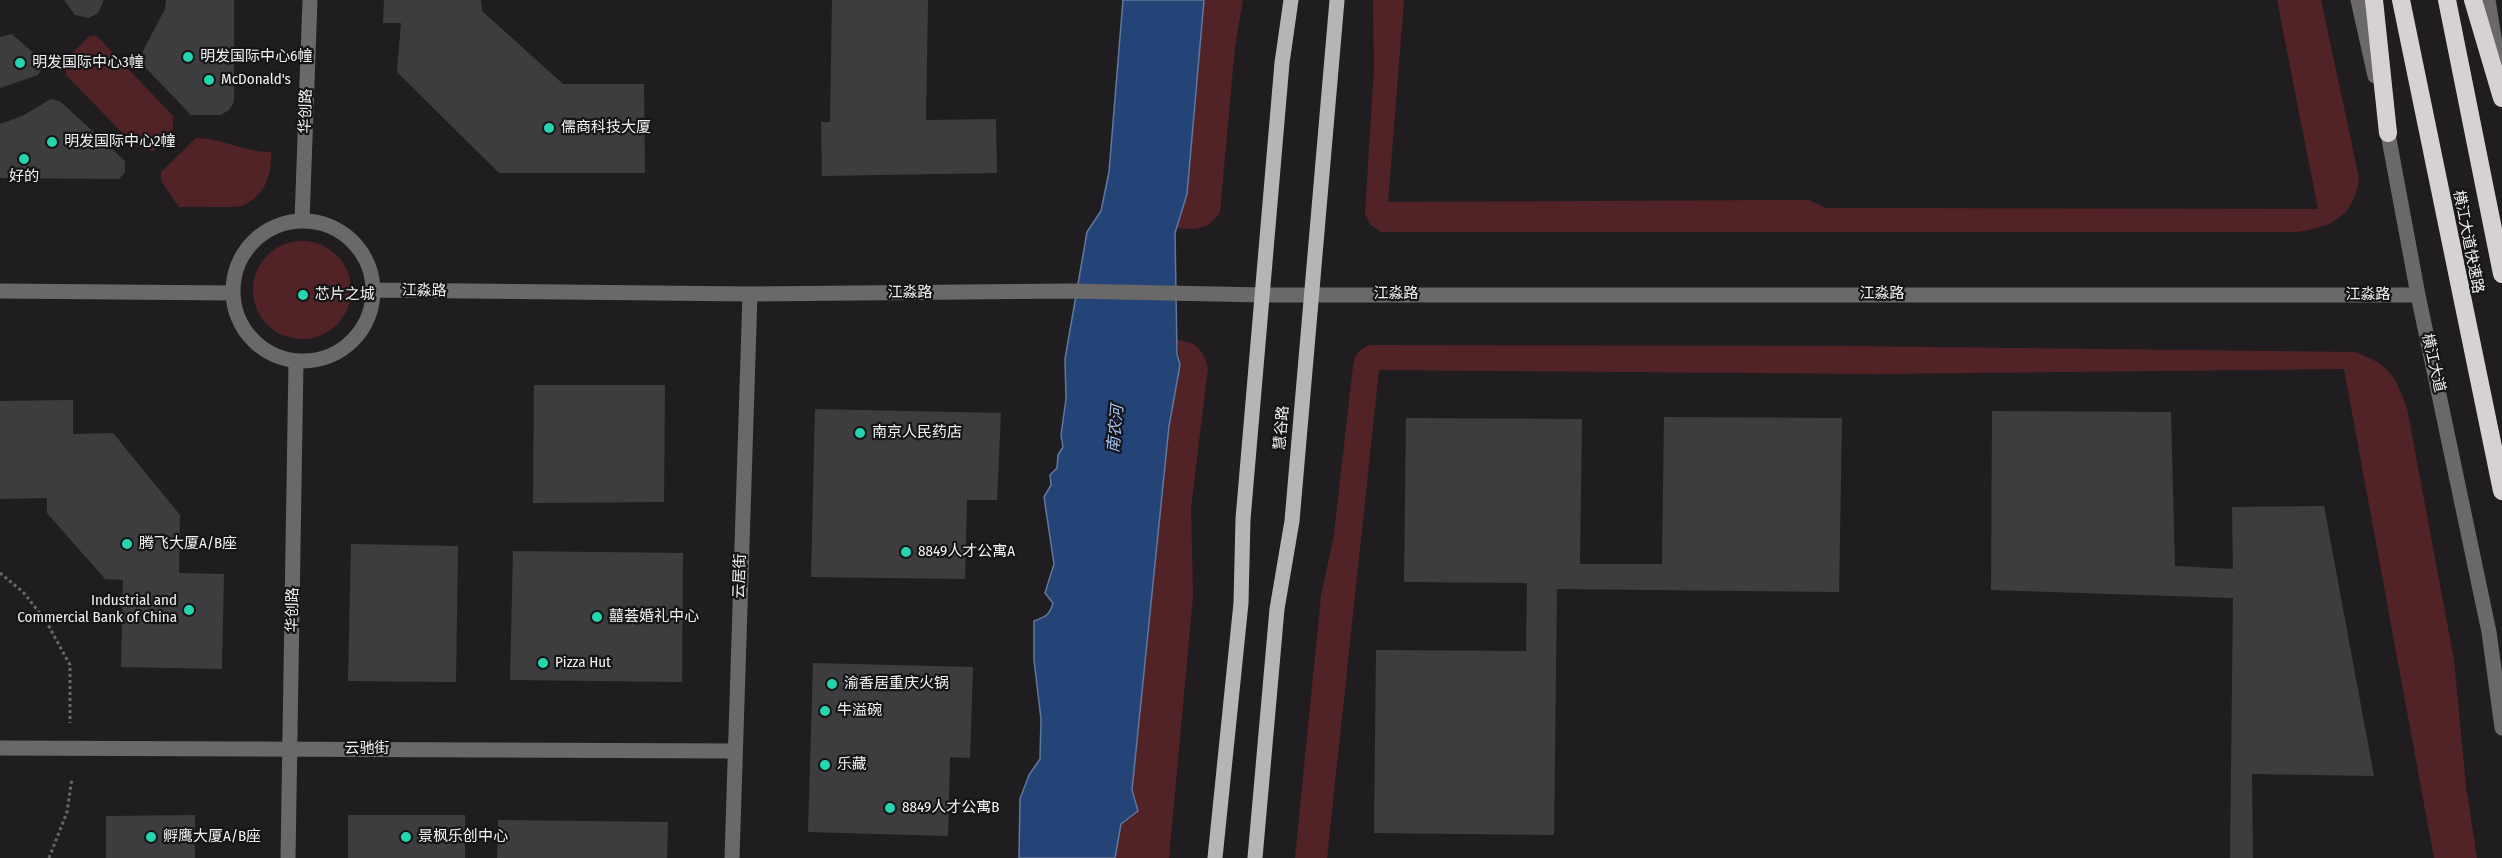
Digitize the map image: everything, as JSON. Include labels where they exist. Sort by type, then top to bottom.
[{"type":"highway","points":[[2374,0],[2388,133]]},
{"type":"highway","name":"横江大道快速路","points":[[2401,0],[2502,491]]},
{"type":"highway","name":"横江大道快速路","points":[[2447,0],[2502,274]]},
{"type":"highway","points":[[2473,0],[2502,98]]},
{"type":"main road","name":"慧谷路","points":[[1215,858],[1241,603],[1243,519],[1282,63],[1291,0]]},
{"type":"main road","name":"慧谷路","points":[[1256,858],[1277,609],[1292,521],[1337,0]]},
{"type":"street","name":"华创路","points":[[302,221],[310,0]]},
{"type":"street","name":"横江大道","points":[[2358,0],[2388,133],[2418,295],[2489,632],[2502,728]]},
{"type":"street","points":[[2488,0],[2502,91]]},
{"type":"street","points":[[302,221],[319,222],[340,231],[357,245],[369,266],[374,290],[370,314],[358,336],[339,352],[316,361],[296,361],[268,353],[249,338],[237,319],[232,293],[234,276],[242,255],[256,238],[275,226],[302,221]]},
{"type":"street","name":"江淼路","points":[[374,290],[750,294],[1069,291],[1263,295],[2418,295]]},
{"type":"street","points":[[0,291],[232,293]]},
{"type":"street","name":"云居街","points":[[732,858],[750,294]]},
{"type":"street","name":"华创路","points":[[288,858],[296,361]]},
{"type":"street","name":"云驰街","points":[[0,748],[734,751]]},
{"type":"path","points":[[0,573],[22,592],[46,621],[70,665],[70,723]]},
{"type":"path","points":[[49,858],[67,812],[72,777]]},
{"type":"shaded area","points":[[1204,0],[1243,0],[1235,46],[1220,212],[1216,218],[1201,228],[1177,228],[1187,194]]},
{"type":"shaded area","points":[[1373,0],[1404,0],[1388,202],[1809,200],[1826,208],[2318,209],[2277,0],[2321,0],[2359,178],[2352,202],[2339,218],[2319,227],[2295,232],[1381,232],[1370,224],[1365,214],[1374,70]]},
{"type":"shaded area","points":[[90,36],[97,36],[173,116],[173,130],[154,151],[135,146],[66,75],[65,60]]},
{"type":"shaded area","points":[[196,138],[271,152],[268,177],[256,197],[241,206],[179,207],[161,181],[161,172]]},
{"type":"shaded area","points":[[302,241],[321,245],[337,255],[347,271],[351,290],[347,309],[337,325],[321,335],[302,339],[283,335],[267,325],[257,309],[253,290],[257,271],[267,255],[283,245]]},
{"type":"shaded area","points":[[1177,340],[1198,348],[1208,368],[1191,507],[1193,596],[1169,858],[1115,858],[1121,824],[1132,817],[1136,801],[1132,790],[1169,426],[1180,366]]},
{"type":"shaded area","points":[[1370,345],[1844,346],[2355,352],[2367,357],[2389,372],[2407,408],[2454,660],[2466,786],[2477,858],[2434,858],[2344,369],[1878,374],[1379,370],[1327,858],[1295,858],[1321,596],[1334,535],[1353,366],[1358,353]]},
{"type":"water","name":"南农河","points":[[1123,0],[1204,0],[1187,194],[1175,233],[1177,354],[1180,365],[1169,426],[1132,790],[1138,811],[1121,824],[1115,858],[1019,858],[1020,799],[1029,775],[1040,759],[1041,719],[1034,660],[1034,621],[1046,615],[1053,603],[1045,593],[1054,564],[1044,497],[1051,485],[1050,475],[1057,468],[1058,455],[1063,447],[1061,435],[1066,399],[1065,359],[1087,232],[1101,211],[1109,172]]},
{"type":"building","points":[[64,0],[104,0],[98,13],[89,18],[75,15]]},
{"type":"building","name":"明发国际中心6幢","points":[[166,0],[234,0],[234,102],[229,110],[221,115],[191,115],[142,64],[143,51],[165,9]]},
{"type":"building","name":"儒商科技大厦","points":[[384,0],[481,0],[482,11],[563,84],[644,84],[645,173],[499,173],[397,72],[401,23],[383,23]]},
{"type":"building","points":[[832,0],[928,0],[926,120],[996,119],[997,173],[822,176],[821,122],[830,122]]},
{"type":"building","name":"明发国际中心3幢","points":[[12,34],[38,57],[42,68],[38,75],[0,88],[0,37]]},
{"type":"building","name":"明发国际中心2幢","points":[[51,99],[61,102],[125,161],[125,172],[119,179],[0,178],[0,124],[22,116]]},
{"type":"building","points":[[534,385],[665,385],[664,502],[533,503]]},
{"type":"building","name":"腾飞大厦A/B座","points":[[73,400],[73,434],[113,433],[180,515],[179,573],[224,574],[222,669],[121,667],[123,580],[105,579],[47,513],[47,498],[0,499],[0,401]]},
{"type":"building","points":[[815,409],[1001,413],[997,500],[967,500],[965,579],[811,577]]},
{"type":"building","points":[[1992,411],[2171,412],[2175,566],[2233,569],[2232,507],[2324,506],[2374,776],[2252,774],[2253,858],[2230,858],[2233,598],[1991,590]]},
{"type":"building","points":[[1664,417],[1842,418],[1839,592],[1557,589],[1554,835],[1374,833],[1376,650],[1526,651],[1527,583],[1404,582],[1406,418],[1582,419],[1580,564],[1662,564]]},
{"type":"building","points":[[351,544],[458,546],[456,682],[348,681]]},
{"type":"building","name":"囍荟婚礼中心","points":[[513,551],[683,553],[682,682],[510,680]]},
{"type":"building","points":[[813,663],[973,667],[970,758],[950,757],[948,836],[808,832]]},
{"type":"building","name":"孵鹰大厦A/B座","points":[[195,815],[195,858],[106,858],[106,816]]},
{"type":"building","name":"景枫乐创中心","points":[[348,815],[465,815],[465,858],[348,858]]},
{"type":"building","points":[[498,820],[668,822],[667,858],[497,858]]},
{"type":"place","name":"明发国际中心6幢","points":[[188,57]]},
{"type":"place","name":"明发国际中心3幢","points":[[20,63]]},
{"type":"place","name":"McDonald's","points":[[209,80]]},
{"type":"place","name":"儒商科技大厦","points":[[549,128]]},
{"type":"place","name":"明发国际中心2幢","points":[[52,142]]},
{"type":"place","name":"好的","points":[[24,159]]},
{"type":"place","name":"芯片之城","points":[[303,295]]},
{"type":"place","name":"南京人民药店","points":[[860,433]]},
{"type":"place","name":"腾飞大厦A/B座","points":[[127,544]]},
{"type":"place","name":"8849人才公寓A","points":[[906,552]]},
{"type":"place","name":"Industrial and Commercial Bank of China","points":[[189,610]]},
{"type":"place","name":"囍荟婚礼中心","points":[[597,617]]},
{"type":"place","name":"Pizza Hut","points":[[543,663]]},
{"type":"place","name":"渝香居重庆火锅","points":[[832,684]]},
{"type":"place","name":"牛溢碗","points":[[825,711]]},
{"type":"place","name":"乐藏","points":[[825,765]]},
{"type":"place","name":"8849人才公寓B","points":[[890,808]]},
{"type":"place","name":"孵鹰大厦A/B座","points":[[151,837]]},
{"type":"place","name":"景枫乐创中心","points":[[406,837]]}]
